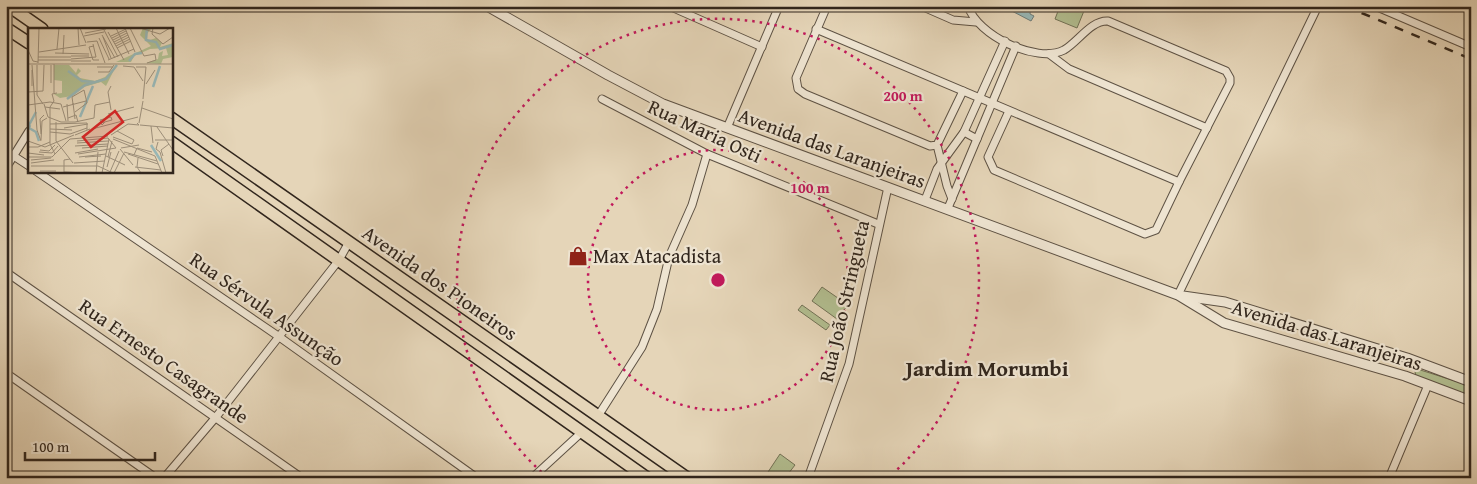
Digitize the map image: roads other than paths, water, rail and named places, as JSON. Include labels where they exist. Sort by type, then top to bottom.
[{"type":"main road","points":[[9,6],[41,28]]},
{"type":"main road","points":[[6,28],[28,42]]},
{"type":"main road","name":"Avenida dos Pioneiros","points":[[172,119],[687,478]]},
{"type":"main road","name":"Avenida dos Pioneiros","points":[[172,143],[647,478]]},
{"type":"street","name":"Avenida das Laranjeiras","points":[[487,6],[608,76],[663,104],[948,208],[1178,295],[1224,323],[1428,385],[1471,401]]},
{"type":"street","points":[[668,6],[762,47]]},
{"type":"street","points":[[727,128],[779,6]]},
{"type":"street","points":[[826,6],[796,78],[798,89],[805,94],[930,146],[937,145]]},
{"type":"street","points":[[920,6],[953,20],[976,22]]},
{"type":"street","points":[[968,6],[976,22],[986,33],[1032,52],[1049,54],[1064,50],[1096,23],[1108,21],[1226,71],[1230,78],[1230,84],[1156,230],[1145,234],[994,170],[988,157],[1009,111]]},
{"type":"street","points":[[1178,295],[1318,6]]},
{"type":"street","points":[[1375,6],[1471,47]]},
{"type":"street","points":[[816,29],[1179,182]]},
{"type":"street","points":[[925,200],[942,161],[956,146],[964,132],[1005,41]]},
{"type":"street","points":[[948,208],[1016,46]]},
{"type":"street","points":[[1049,54],[1069,69],[1208,128]]},
{"type":"street","points":[[952,199],[937,145],[963,91]]},
{"type":"street","name":"Rua Maria Osti","points":[[602,99],[707,154],[878,224]]},
{"type":"street","points":[[964,132],[977,139]]},
{"type":"street","points":[[6,168],[28,133]]},
{"type":"street","points":[[6,151],[28,165]]},
{"type":"street","points":[[598,416],[642,347],[657,309],[669,257],[692,205],[707,154]]},
{"type":"street","name":"Rua Sérvula Assunção","points":[[37,172],[278,336],[477,478]]},
{"type":"street","name":"Rua João Stringueta","points":[[808,478],[849,364],[878,224],[888,187]]},
{"type":"street","points":[[164,478],[216,417],[339,260],[349,242]]},
{"type":"street","name":"Rua Ernesto Casagrande","points":[[6,272],[302,478]]},
{"type":"street","name":"Avenida das Laranjeiras","points":[[1178,295],[1225,302],[1407,358],[1471,382]]},
{"type":"street","points":[[6,373],[156,478]]},
{"type":"street","points":[[1388,478],[1428,385]]},
{"type":"street","points":[[532,478],[582,432]]},
{"type":"water","points":[[1009,6],[1031,6],[1030,14],[1034,16],[1031,21],[1008,9]]},
{"type":"railway","points":[[1345,6],[1471,59]]},
{"type":"place","name":"Max Atacadista","points":[[578,256]]},
{"type":"district","name":"Jardim Morumbi","points":[[987,368]]}]
